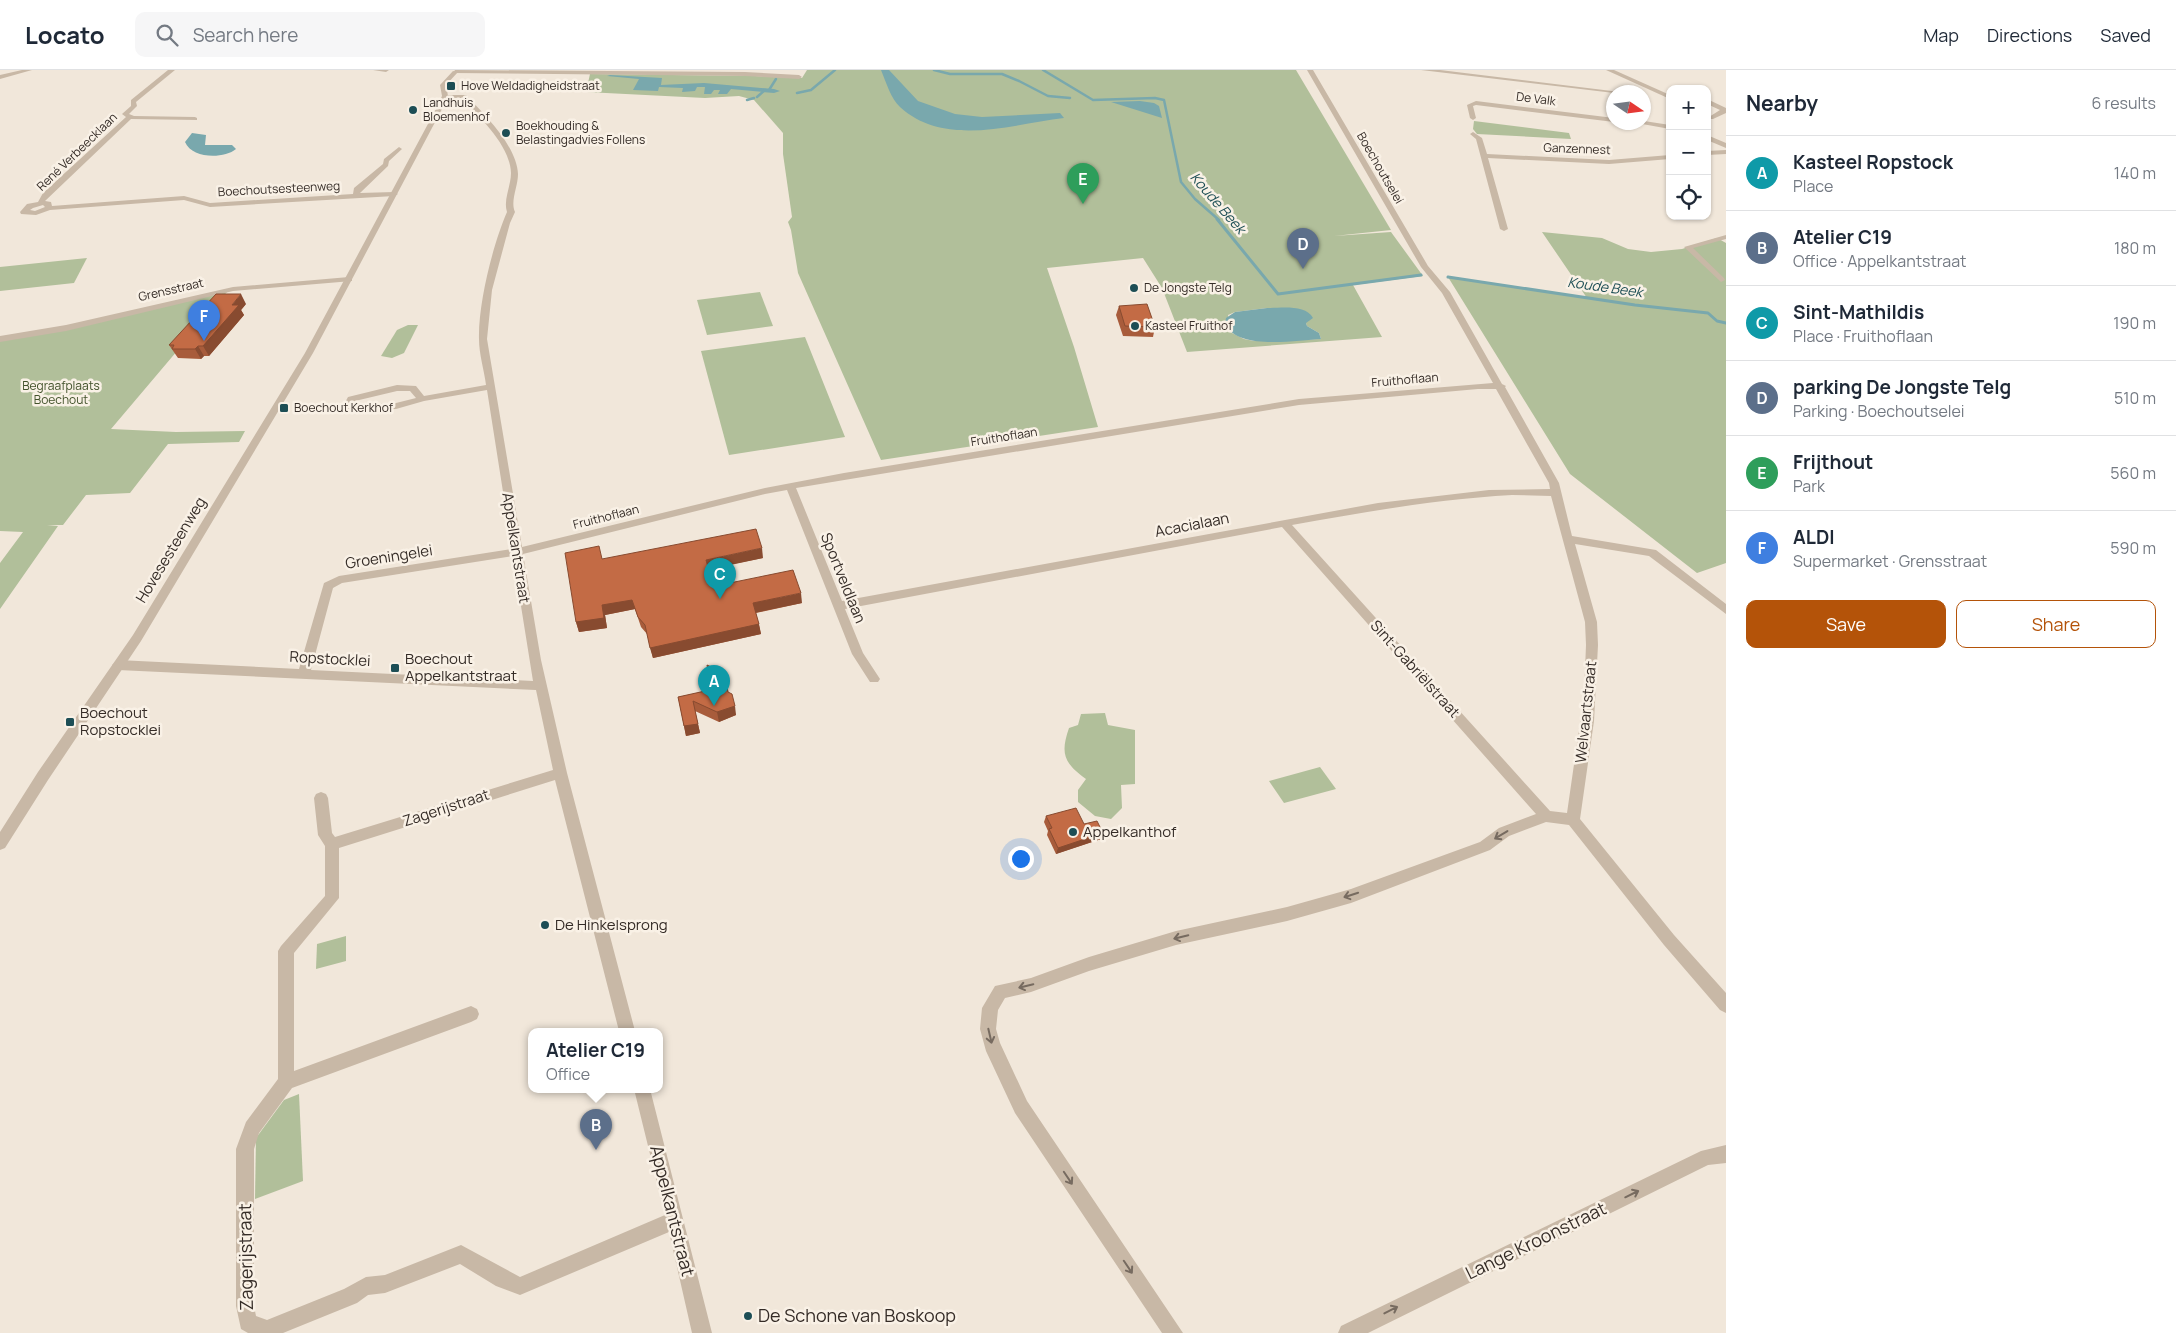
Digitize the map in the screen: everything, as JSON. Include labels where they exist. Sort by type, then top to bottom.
[{"type":"street","points":[[0,77],[29,70]]},
{"type":"street","name":"René Verbeecklaan","points":[[130,117],[126,114],[134,106],[133,101],[172,70]]},
{"type":"street","points":[[376,70],[386,70]]},
{"type":"street","name":"Boechoutselei","points":[[1310,70],[1432,276]]},
{"type":"street","points":[[1424,70],[1606,91]]},
{"type":"street","points":[[1608,70],[1666,96]]},
{"type":"street","points":[[394,194],[445,95],[450,79],[455,71],[799,76]]},
{"type":"street","name":"Appelkantstraat","points":[[445,95],[464,96],[502,143],[514,170],[514,182],[509,207],[511,212],[506,223],[485,308],[483,339],[517,552],[541,686],[560,773],[626,1028]]},
{"type":"street","points":[[1652,97],[1666,98]]},
{"type":"street","points":[[1711,100],[1717,99]]},
{"type":"street","points":[[1711,102],[1726,111]]},
{"type":"street","name":"De Valk","points":[[1473,118],[1470,105],[1476,104],[1606,119]]},
{"type":"street","points":[[1711,117],[1726,111]]},
{"type":"street","name":"René Verbeecklaan","points":[[40,204],[46,195],[130,117],[195,119]]},
{"type":"street","points":[[1651,124],[1666,126]]},
{"type":"street","points":[[1473,134],[1478,138],[1504,229]]},
{"type":"street","points":[[1711,139],[1726,146]]},
{"type":"street","name":"Boechoutsesteenweg","points":[[361,196],[356,194],[357,190],[386,165],[386,160],[399,149]]},
{"type":"street","points":[[1711,154],[1726,152]]},
{"type":"street","name":"Ganzennest","points":[[1483,156],[1609,162],[1666,157]]},
{"type":"street","name":"Boechoutsesteenweg","points":[[49,208],[48,204],[40,204],[30,206],[24,211],[34,214],[49,208],[184,198],[210,205],[394,194]]},
{"type":"street","name":"Hovesesteenweg","points":[[0,844],[38,783],[137,638],[309,353],[394,194]]},
{"type":"street","points":[[1721,280],[1688,247],[1726,237]]},
{"type":"street","name":"Welvaartstraat","points":[[1432,276],[1446,292],[1501,386],[1554,483],[1555,493],[1591,622],[1592,639],[1587,714],[1573,820]]},
{"type":"street","name":"Grensstraat","points":[[0,339],[66,328],[233,289],[349,279]]},
{"type":"street","name":"Fruithoflaan","points":[[517,552],[790,486],[1299,402],[1478,386],[1501,386]]},
{"type":"street","points":[[422,399],[413,388],[397,388],[351,400],[347,408],[412,404],[422,399],[490,387]]},
{"type":"street","name":"Sportveldlaan","points":[[790,486],[858,654],[874,679]]},
{"type":"street","name":"Acacialaan","points":[[838,606],[1284,523],[1420,500],[1529,491],[1555,493]]},
{"type":"street","name":"Sint-Gabriëlstraat","points":[[1284,523],[1546,816]]},
{"type":"street","points":[[1568,539],[1652,553],[1726,610]]},
{"type":"street","name":"Groeningelei","points":[[304,674],[328,586],[339,580],[517,552]]},
{"type":"street","name":"Ropstocklei","points":[[118,665],[541,686]]},
{"type":"street","name":"Zagerijstraat","points":[[332,844],[560,773]]},
{"type":"street","points":[[322,798],[325,835],[332,844],[332,898],[286,951],[286,1082],[472,1014]]},
{"type":"street","points":[[1173,1333],[1020,1107],[1001,1068],[988,1029],[990,1008],[1000,991],[1031,985],[1089,964],[1158,943],[1350,896],[1485,846],[1504,832],[1546,816],[1573,820],[1669,940],[1726,1005]]},
{"type":"street","name":"Zagerijstraat","points":[[286,1082],[252,1128],[245,1149],[245,1306],[248,1322],[256,1327],[267,1330],[350,1296],[359,1289],[375,1283],[385,1284],[462,1254],[503,1279],[520,1286],[676,1220]]},
{"type":"street","name":"Appelkantstraat","points":[[643,1093],[676,1220],[702,1333]]},
{"type":"street","name":"Lange Kroonstraat","points":[[1348,1333],[1707,1157],[1726,1154]]},
{"type":"green space","points":[[807,70],[1296,70],[1391,230],[1334,236],[1391,232],[1423,276],[1353,285],[1382,337],[1187,352],[1162,288],[1143,258],[1047,268],[1074,347],[1098,427],[881,460],[798,273],[788,222],[792,217],[783,154],[783,133],[754,100],[739,96],[705,98],[586,92],[590,74],[802,78]],"holes":[[[1267,308],[1306,323],[1307,326],[1319,333],[1321,339],[1254,341],[1244,339],[1230,332],[1228,315],[1235,312]]]},
{"type":"green space","points":[[1474,121],[1569,133],[1571,139],[1477,134],[1473,129]]},
{"type":"green space","points":[[1542,232],[1602,238],[1628,249],[1651,252],[1682,249],[1717,238],[1726,243],[1726,563],[1697,573],[1570,474],[1448,277],[1587,298]]},
{"type":"green space","points":[[87,258],[74,283],[0,291],[0,267]]},
{"type":"green space","name":"Begraafplaats Boechout","points":[[227,292],[111,429],[176,432],[245,431],[239,442],[168,444],[130,493],[86,495],[63,525],[47,525],[58,526],[0,609],[0,563],[23,532],[0,531],[0,341]]},
{"type":"green space","points":[[760,292],[773,326],[707,335],[697,300]]},
{"type":"green space","points":[[408,325],[418,325],[404,353],[392,358],[381,356],[397,330]]},
{"type":"green space","points":[[805,337],[845,437],[729,455],[701,351]]},
{"type":"green space","points":[[1105,713],[1108,725],[1135,730],[1135,784],[1121,785],[1122,808],[1111,819],[1095,816],[1078,802],[1078,790],[1086,779],[1069,763],[1065,751],[1069,728],[1078,725],[1081,714]]},
{"type":"green space","points":[[1320,767],[1336,789],[1284,803],[1269,781]]},
{"type":"green space","points":[[346,936],[346,961],[316,969],[317,944]]},
{"type":"green space","points":[[299,1094],[303,1181],[255,1199],[256,1138],[284,1100]]},
{"type":"water","points":[[881,70],[889,70],[918,101],[955,114],[982,117],[1060,113],[1064,118],[979,130],[937,127],[918,119],[897,104],[891,95]]},
{"type":"water","points":[[607,76],[662,78],[661,85],[704,83],[780,91],[774,93],[731,89],[727,94],[718,94],[720,90],[714,90],[711,94],[704,94],[705,87],[697,87],[695,91],[682,92],[683,88],[659,87],[658,91],[633,90],[639,79]]},
{"type":"water","points":[[1140,101],[1154,103],[1159,106],[1162,118],[1111,102]]},
{"type":"water","points":[[192,133],[206,135],[205,145],[232,145],[236,149],[224,155],[216,156],[194,152],[185,142]]},
{"type":"water","points":[[1267,308],[1293,308],[1305,311],[1313,318],[1306,323],[1307,326],[1319,333],[1321,339],[1284,342],[1255,341],[1242,338],[1232,332],[1225,324],[1226,318],[1235,312]]},
{"type":"building","points":[[216,294],[241,294],[232,305],[239,305],[203,346],[198,346],[195,349],[172,349],[174,345],[169,345]]},
{"type":"building","points":[[1147,304],[1155,327],[1125,326],[1119,306]]},
{"type":"building","points":[[756,529],[762,548],[706,560],[712,582],[718,581],[720,585],[793,570],[801,593],[753,603],[759,624],[650,648],[645,625],[638,617],[632,600],[602,605],[604,618],[576,622],[565,553],[599,546],[602,559]]},
{"type":"building","points":[[707,665],[724,673],[728,692],[732,694],[735,706],[717,712],[693,701],[698,724],[684,726],[678,697],[714,689],[711,688]]},
{"type":"building","name":"Appelkanthof","points":[[1076,808],[1084,824],[1097,821],[1103,833],[1058,848],[1049,829],[1052,828],[1046,816]]},
{"type":"waterway","points":[[797,93],[811,90],[835,70]]},
{"type":"waterway","points":[[934,70],[950,74],[1002,74],[1048,96],[1070,98]]},
{"type":"waterway","name":"Koude Beek","points":[[1043,70],[1093,100],[1155,98],[1164,100],[1181,182],[1195,199],[1219,220]]},
{"type":"waterway","points":[[769,90],[776,79]]},
{"type":"waterway","points":[[757,97],[765,90]]},
{"type":"waterway","points":[[747,100],[754,98]]},
{"type":"waterway","name":"Koude Beek","points":[[1217,219],[1278,294],[1421,275]]},
{"type":"waterway","name":"Koude Beek","points":[[1448,277],[1635,305],[1708,313],[1717,321],[1726,323]]},
{"type":"place","name":"Hove Weldadigheidstraat","points":[[451,86]]},
{"type":"place","name":"Landhuis Bloemenhof","points":[[413,110]]},
{"type":"place","name":"Boekhouding & Belastingadvies Follens","points":[[506,133]]},
{"type":"place","name":"Frijthout","points":[[1083,204]]},
{"type":"place","name":"parking De Jongste Telg","points":[[1303,269]]},
{"type":"place","name":"De Jongste Telg","points":[[1134,288]]},
{"type":"place","name":"Kasteel Fruithof","points":[[1135,326]]},
{"type":"place","name":"ALDI","points":[[204,341]]},
{"type":"place","name":"Boechout Kerkhof","points":[[284,408]]},
{"type":"place","name":"Sint-Mathildis","points":[[720,599]]},
{"type":"place","name":"Boechout Appelkantstraat","points":[[395,668]]},
{"type":"place","name":"Kasteel Ropstock","points":[[714,706]]},
{"type":"place","name":"Boechout Ropstocklei","points":[[70,722]]},
{"type":"place","name":"Appelkanthof","points":[[1073,832]]},
{"type":"place","name":"De Hinkelsprong","points":[[545,925]]},
{"type":"place","name":"Atelier C19","points":[[596,1150]]},
{"type":"place","name":"De Schone van Boskoop","points":[[748,1316]]}]
